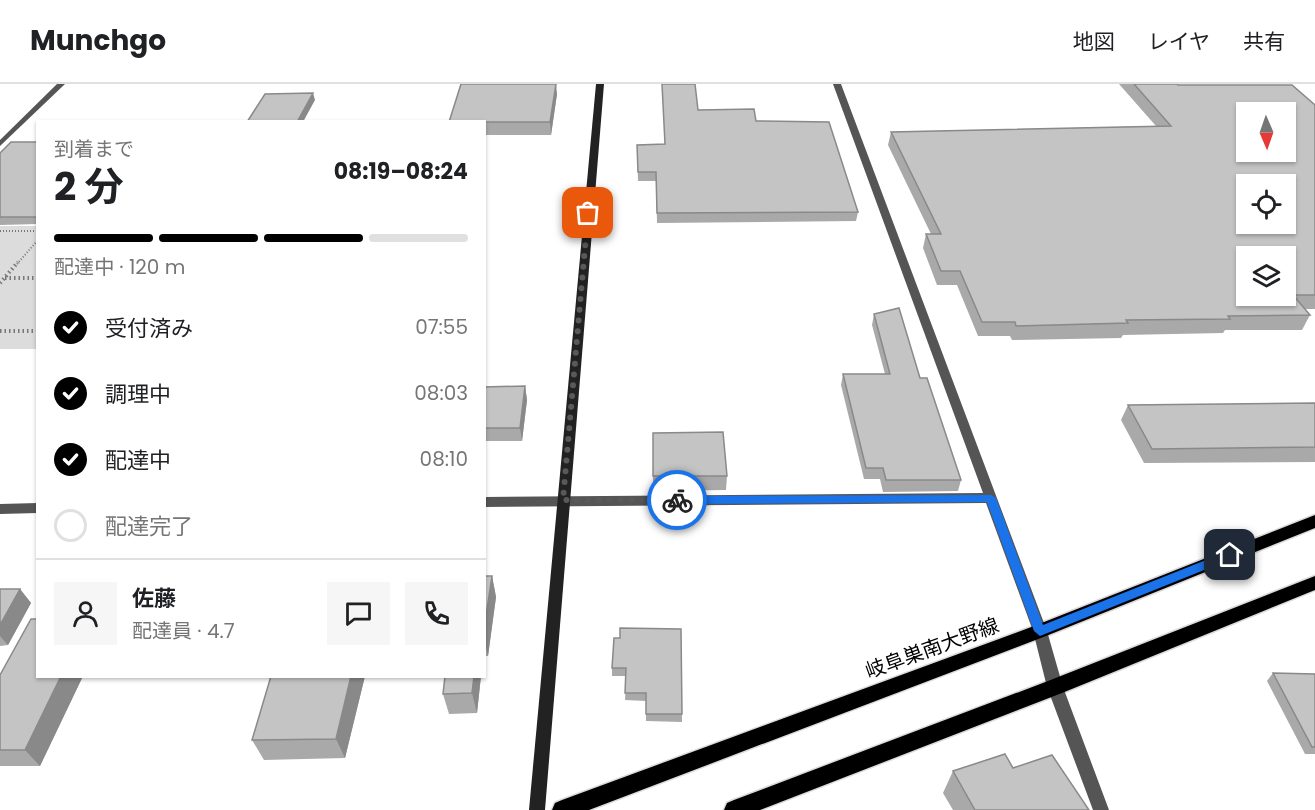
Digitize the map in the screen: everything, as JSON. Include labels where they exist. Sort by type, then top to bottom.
[{"type":"main road","name":"岐阜巣南大野線","points":[[562,810],[1040,631],[1315,520]]},
{"type":"main road","points":[[734,810],[1055,687],[1315,583]]},
{"type":"street","points":[[0,144],[61,84]]},
{"type":"street","points":[[537,810],[600,84]]},
{"type":"street","points":[[837,84],[1040,631],[1055,687],[1101,810]]},
{"type":"street","points":[[486,501],[991,498]]},
{"type":"street","points":[[0,508],[36,508]]},
{"type":"path","points":[[0,231],[36,231]]},
{"type":"path","points":[[0,284],[36,242]]},
{"type":"path","points":[[4,278],[36,278]]},
{"type":"path","points":[[0,331],[36,330]]},
{"type":"shaded area","points":[[0,226],[36,226],[36,349],[0,349]]},
{"type":"building","points":[[461,84],[556,84],[550,122],[450,120]]},
{"type":"building","points":[[662,84],[695,84],[698,110],[754,109],[756,121],[829,122],[858,212],[657,213],[656,172],[638,172],[637,145],[665,144]]},
{"type":"building","points":[[1134,84],[1292,85],[1315,105],[1315,295],[1296,295],[1296,246],[1236,246],[1236,306],[1296,306],[1296,299],[1310,315],[1228,316],[1230,319],[1126,320],[1128,323],[1016,326],[1015,322],[982,322],[960,271],[941,271],[926,234],[941,234],[891,132],[1171,126]]},
{"type":"building","points":[[313,93],[298,120],[248,120],[265,94]]},
{"type":"building","points":[[11,142],[36,142],[36,217],[0,217],[0,153]]},
{"type":"building","points":[[899,308],[920,378],[927,378],[961,480],[886,480],[883,468],[866,468],[843,374],[890,374],[874,314]]},
{"type":"building","points":[[525,386],[520,428],[486,428],[486,387]]},
{"type":"building","points":[[1315,403],[1315,447],[1152,449],[1128,405]]},
{"type":"building","points":[[723,432],[727,476],[653,476],[653,433]]},
{"type":"building","points":[[486,576],[492,576],[486,616]]},
{"type":"building","points":[[0,589],[20,589],[0,625]]},
{"type":"building","points":[[31,619],[36,619],[36,678],[60,678],[25,750],[0,750],[0,675]]},
{"type":"building","points":[[620,628],[681,629],[682,714],[646,714],[646,693],[625,693],[626,668],[612,668],[614,638],[620,638]]},
{"type":"building","points":[[1273,673],[1315,674],[1315,747],[1312,747]]},
{"type":"building","points":[[270,678],[351,678],[336,739],[252,740]]},
{"type":"building","points":[[445,678],[474,678],[472,693],[443,694]]},
{"type":"building","points":[[1005,754],[1013,768],[1052,755],[1089,810],[975,810],[953,771]]},
{"type":"way so far","points":[[588,213],[563,500],[677,500]]},
{"type":"route","points":[[677,500],[991,498],[1040,631],[1230,555]]}]
